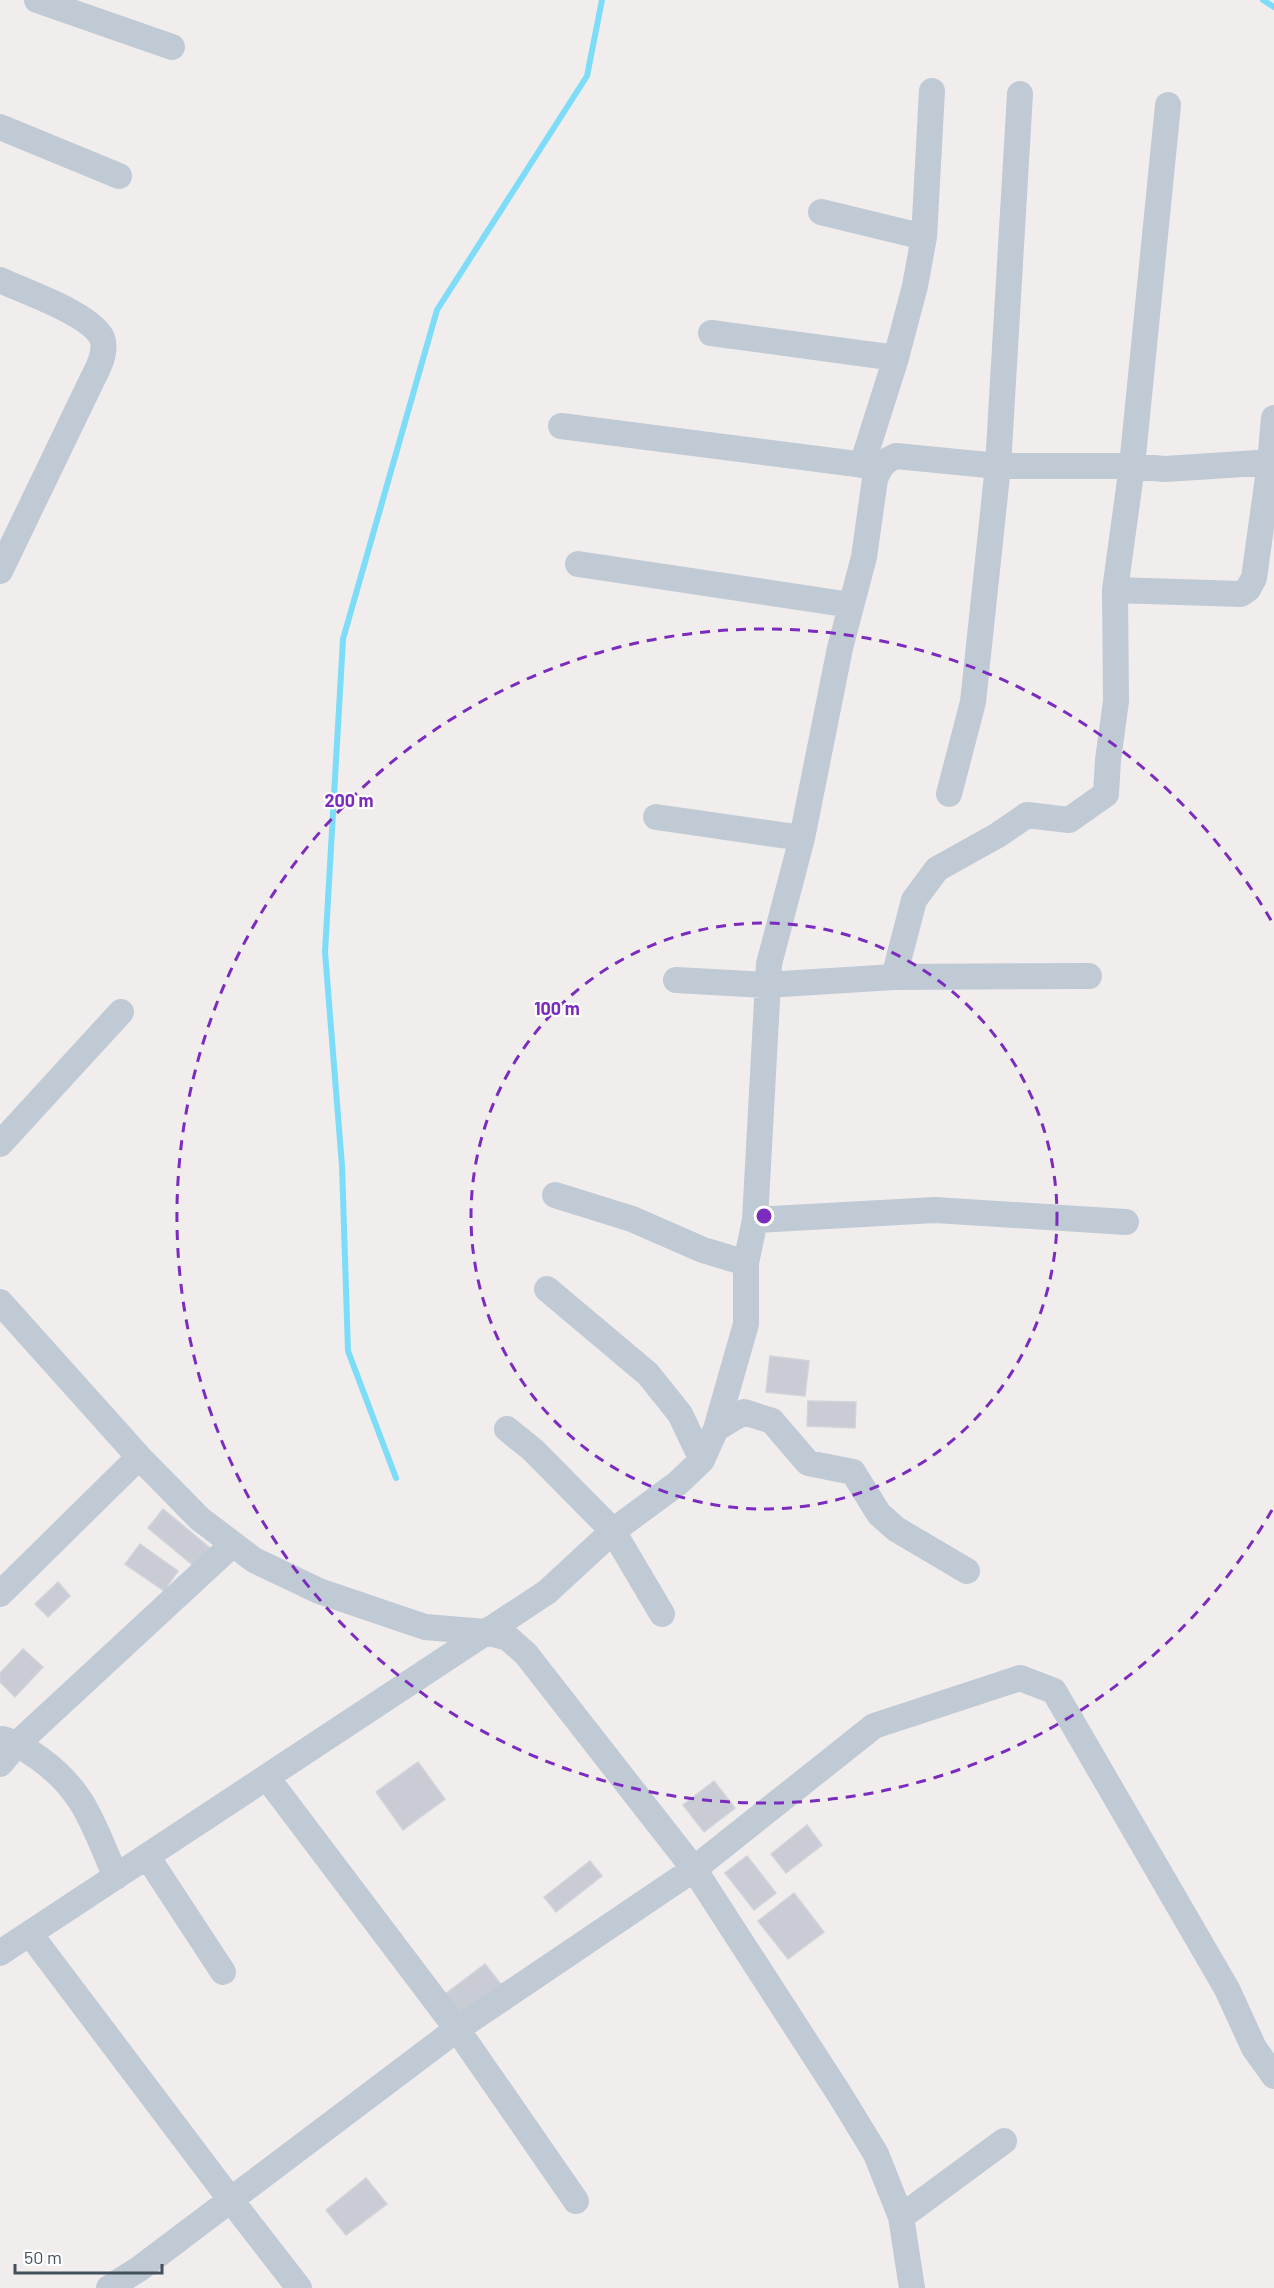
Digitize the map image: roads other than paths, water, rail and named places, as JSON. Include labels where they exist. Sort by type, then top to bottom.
[{"type":"street","points":[[37,0],[172,47]]},
{"type":"street","points":[[0,1953],[268,1779],[547,1592],[613,1532],[678,1483],[702,1460],[716,1429],[746,1324],[746,1263],[755,1220],[766,985],[769,964],[802,838],[840,648],[864,557],[875,479],[871,466],[924,237],[932,91]]},
{"type":"street","points":[[949,794],[973,702],[998,466],[1020,94]]},
{"type":"street","points":[[894,977],[914,900],[937,869],[998,835],[1027,815],[1069,820],[1106,794],[1116,701],[1115,590],[1132,466],[1168,105]]},
{"type":"street","points":[[0,127],[119,176]]},
{"type":"street","points":[[821,212],[924,237]]},
{"type":"street","points":[[0,571],[102,358],[103,339],[92,324],[2,285]]},
{"type":"street","points":[[711,333],[896,358]]},
{"type":"street","points":[[1115,590],[1241,594],[1248,589],[1254,579],[1272,462],[1274,418]]},
{"type":"street","points":[[561,426],[871,466],[896,456],[998,466],[1132,466],[1165,469],[1272,462]]},
{"type":"street","points":[[578,564],[851,605]]},
{"type":"street","points":[[656,817],[802,838]]},
{"type":"street","points":[[676,980],[766,985],[894,977],[1089,976]]},
{"type":"street","points":[[0,1144],[121,1012]]},
{"type":"street","points":[[555,1195],[632,1219],[703,1250],[746,1263]]},
{"type":"street","points":[[755,1220],[935,1210],[1126,1222]]},
{"type":"street","points":[[547,1289],[648,1374],[680,1414],[702,1460]]},
{"type":"street","points":[[0,1302],[139,1457],[200,1519],[254,1560],[319,1591],[425,1627],[486,1632],[508,1638],[526,1654],[694,1869],[834,2085],[876,2154],[901,2217],[912,2288]]},
{"type":"street","points":[[716,1429],[744,1412],[772,1421],[808,1463],[853,1472],[879,1514],[896,1529],[967,1572]]},
{"type":"street","points":[[507,1429],[533,1450],[613,1532],[662,1614]]},
{"type":"street","points":[[0,1594],[139,1457]]},
{"type":"street","points":[[0,1764],[9,1741],[233,1544]]},
{"type":"street","points":[[116,2286],[457,2029],[694,1869],[874,1726],[1020,1678],[1054,1691],[1227,1989],[1254,2048],[1274,2076]]},
{"type":"street","points":[[9,1741],[46,1764],[65,1780],[80,1798],[94,1823],[116,1877]]},
{"type":"street","points":[[268,1779],[457,2029],[576,2201]]},
{"type":"street","points":[[147,1856],[223,1972]]},
{"type":"street","points":[[30,1934],[299,2288]]},
{"type":"street","points":[[901,2217],[1004,2141]]},
{"type":"waterway","points":[[396,1478],[348,1351],[342,1166],[325,952],[343,639],[437,310],[587,76],[602,0]]},
{"type":"waterway","points":[[1263,0],[1274,7]]}]
